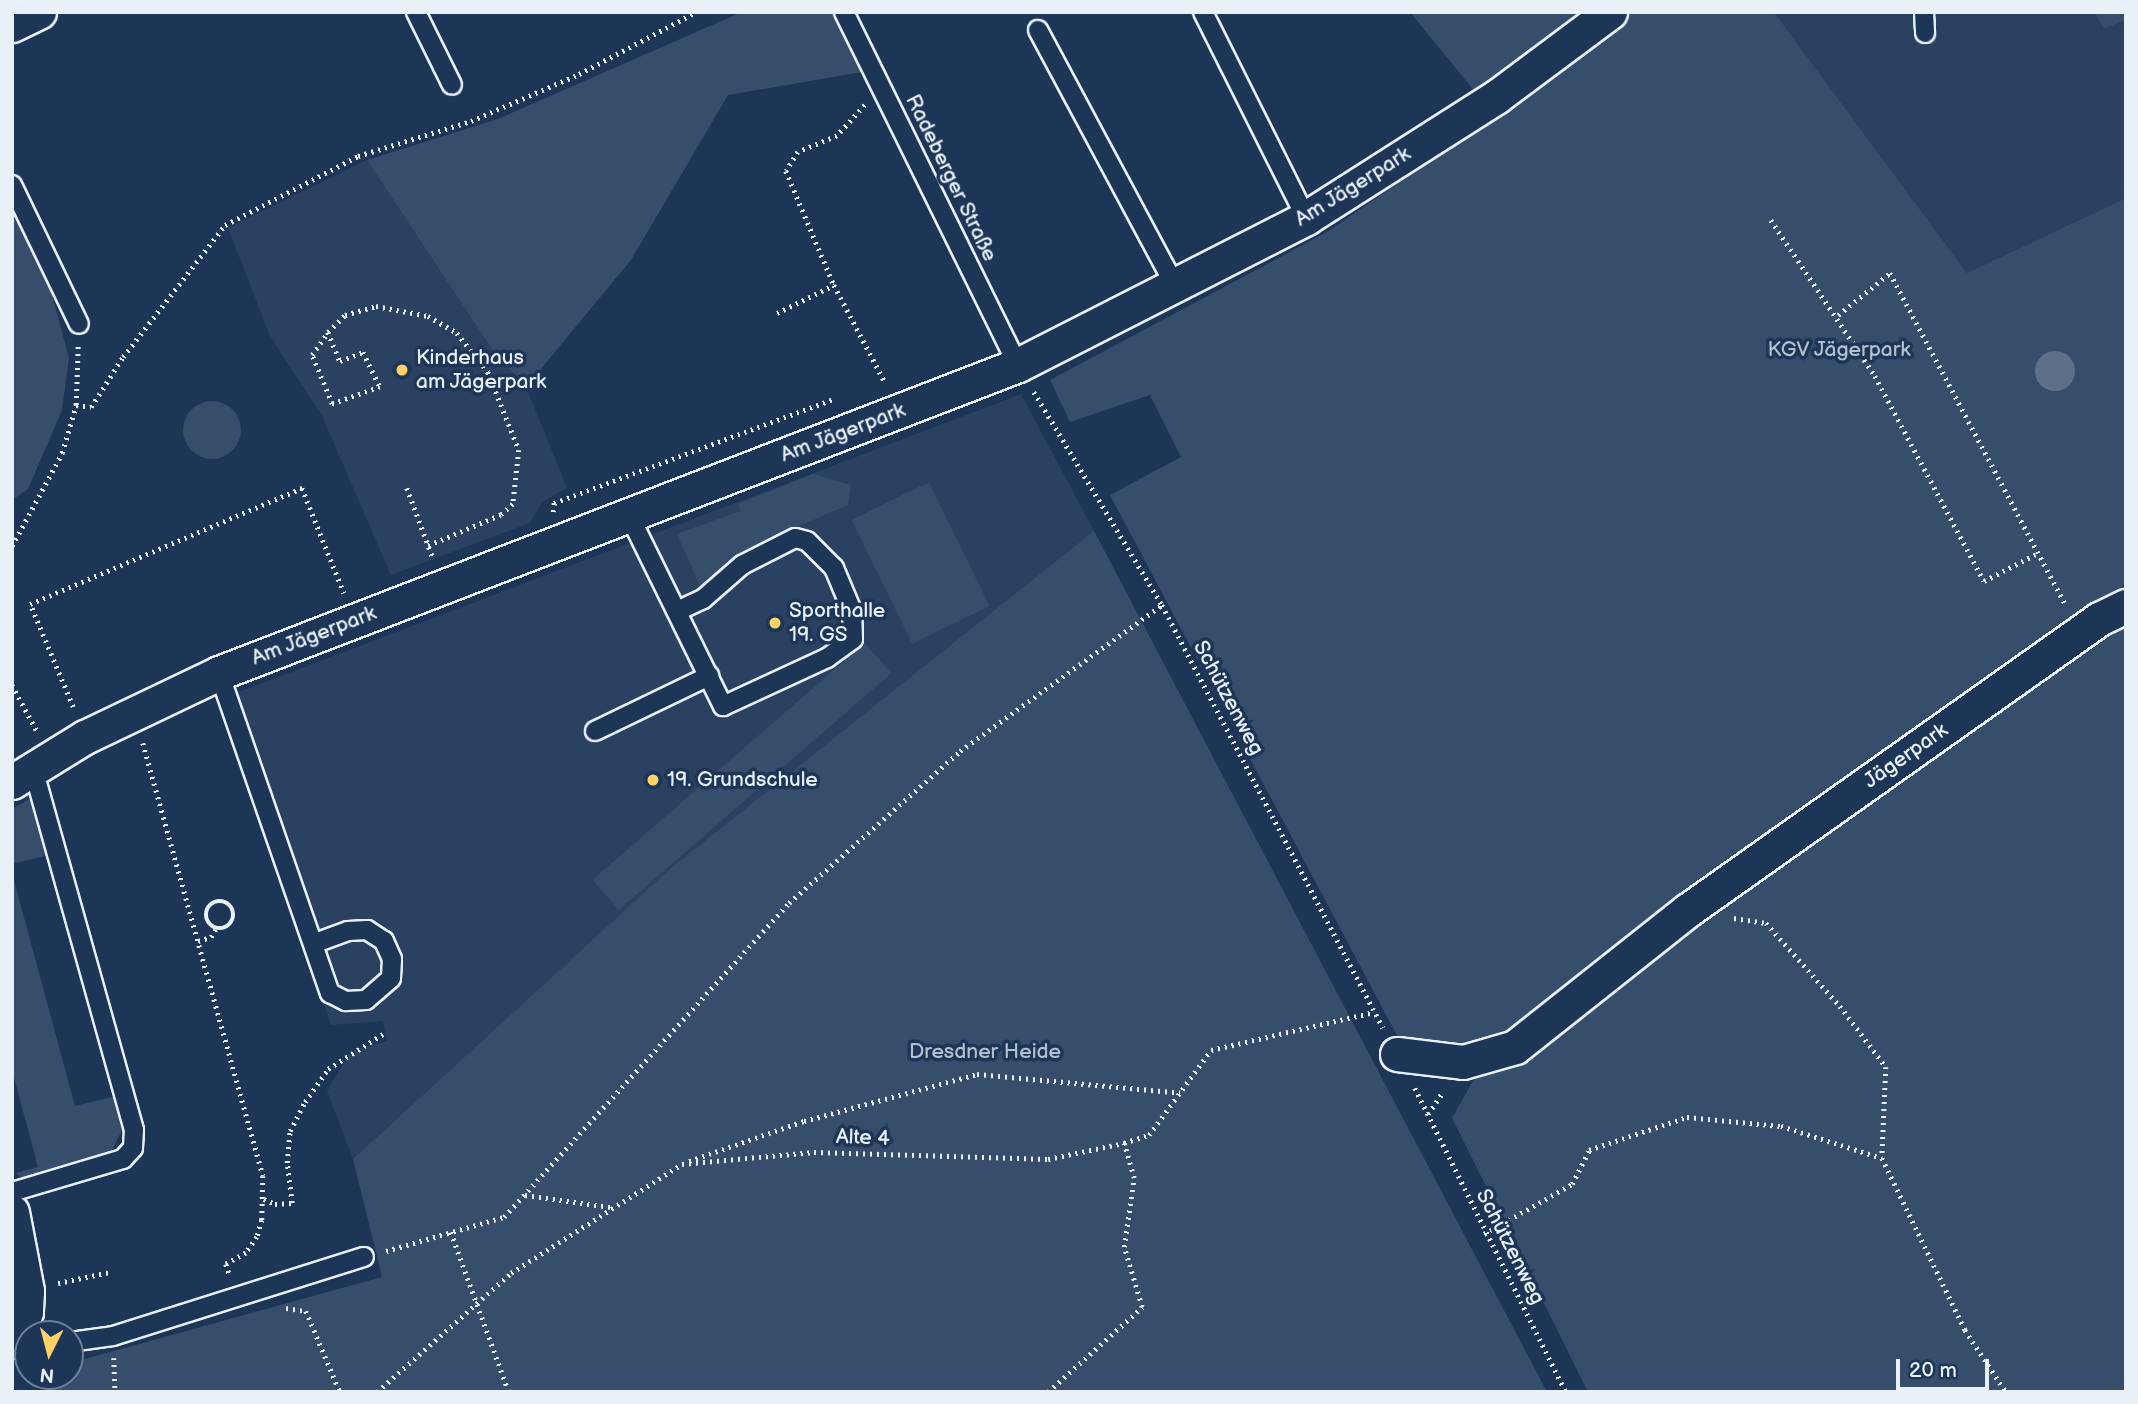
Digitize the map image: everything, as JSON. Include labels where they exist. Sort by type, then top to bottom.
[{"type":"street","points":[[12,25],[39,12]]},
{"type":"street","name":"Am Jägerpark","points":[[32,770],[85,737],[219,673],[1018,365],[1306,218],[1496,97],[1610,12]]},
{"type":"street","name":"Jägerpark","points":[[1397,1054],[1422,1060],[1463,1062],[1516,1047],[1688,910],[2081,633],[2126,606]]},
{"type":"street","points":[[12,1212],[27,1291],[24,1320]]},
{"type":"lane","points":[[416,12],[452,85]]},
{"type":"lane","name":"Radeberger Straße","points":[[844,12],[1018,365]]},
{"type":"lane","points":[[1203,12],[1306,218]]},
{"type":"lane","points":[[1924,12],[1925,33]]},
{"type":"lane","points":[[1038,30],[1175,285]]},
{"type":"lane","points":[[12,185],[79,324]]},
{"type":"lane","points":[[629,515],[723,706],[779,683],[848,645],[853,639],[852,611],[834,568],[807,541],[795,538],[743,565],[703,599],[677,611]]},
{"type":"lane","points":[[219,673],[315,943],[330,993],[346,1002],[366,1000],[391,978],[392,959],[384,941],[367,930],[348,931],[315,943]]},
{"type":"lane","points":[[595,731],[709,676]]},
{"type":"lane","points":[[12,1192],[123,1159],[132,1147],[134,1130],[32,770]]},
{"type":"lane","points":[[84,1340],[113,1336],[364,1257]]},
{"type":"path","points":[[76,405],[90,407],[123,357],[225,226],[358,156],[471,121],[579,74],[696,12]]},
{"type":"path","points":[[883,93],[856,111],[836,136],[798,152],[786,171],[834,285],[900,411]]},
{"type":"path","points":[[1771,220],[1838,315],[1984,581],[2038,553]]},
{"type":"path","points":[[1838,315],[1890,273],[2081,633]]},
{"type":"path","points":[[777,313],[834,285]]},
{"type":"path","points":[[328,332],[340,361],[363,352],[380,387],[332,404],[312,355],[328,332],[345,315],[376,306],[428,316],[472,346],[488,372],[519,450],[513,504],[501,515],[429,546]]},
{"type":"path","points":[[12,546],[62,453],[76,405],[79,324]]},
{"type":"path","name":"Schützenweg","points":[[1018,365],[1162,605],[1397,1054]]},
{"type":"path","points":[[85,737],[30,604],[302,488],[355,620]]},
{"type":"path","points":[[407,488],[443,585]]},
{"type":"path","points":[[364,1257],[505,1217],[789,903],[960,751],[1162,605]]},
{"type":"path","points":[[12,685],[32,770]]},
{"type":"path","points":[[134,712],[263,1176],[264,1199],[257,1237],[246,1253],[226,1264],[236,1298]]},
{"type":"path","points":[[197,942],[211,937],[216,929],[228,927],[235,918],[227,902],[215,901],[206,909],[207,921],[216,929]]},
{"type":"path","points":[[1688,910],[1766,923],[1840,1006],[1886,1067],[1882,1158],[1965,1330],[2006,1392]]},
{"type":"path","name":"Alte 4","points":[[377,1392],[511,1273],[682,1164],[814,1152],[1048,1159],[1124,1143],[1149,1135],[1211,1050],[1374,1012]]},
{"type":"path","points":[[264,1199],[275,1204],[292,1203],[287,1163],[290,1131],[305,1102],[328,1069],[383,1034]]},
{"type":"path","points":[[682,1164],[804,1121],[977,1074],[1180,1093]]},
{"type":"path","name":"Schützenweg","points":[[1428,1115],[1484,1234],[1566,1392]]},
{"type":"path","points":[[1484,1234],[1572,1184],[1589,1150],[1687,1117],[1781,1125],[1882,1158]]},
{"type":"path","points":[[1048,1392],[1142,1307],[1124,1247],[1135,1178],[1124,1143]]},
{"type":"path","points":[[524,1195],[611,1208]]},
{"type":"path","points":[[451,1232],[509,1392]]},
{"type":"path","points":[[71,1281],[110,1272]]},
{"type":"path","points":[[264,1289],[269,1305],[306,1311],[340,1392]]},
{"type":"path","points":[[113,1336],[115,1392]]},
{"type":"shaded area","points":[[1774,12],[2094,12],[2104,29],[2126,20],[2126,198],[1967,273]]},
{"type":"shaded area","name":"Kinderhaus am Jägerpark","points":[[367,160],[495,354],[526,387],[567,488],[542,502],[530,523],[391,575],[322,416],[270,336],[228,228]]},
{"type":"shaded area","points":[[2055,351],[2069,357],[2075,371],[2069,385],[2055,391],[2041,385],[2035,371],[2041,357]]},
{"type":"shaded area","name":"19. Grundschule","points":[[1021,394],[1094,531],[584,948],[353,1159],[327,1091],[351,1051],[387,1041],[383,1021],[331,1025],[223,698]]},
{"type":"green space","points":[[742,12],[832,12],[862,72],[728,95],[631,260],[526,387],[495,354],[367,160],[498,119]]},
{"type":"green space","points":[[1410,12],[1588,12],[1476,93]]},
{"type":"green space","name":"KGV Jägerpark","points":[[1629,12],[1774,12],[1967,273],[2126,198],[2126,583],[1900,754],[1506,1038],[1455,1050],[1401,1043],[1110,495],[1181,457],[1150,395],[1070,422],[1050,380],[1327,232],[1495,117]]},
{"type":"green space","points":[[2094,12],[2126,12],[2126,20],[2104,29]]},
{"type":"green space","points":[[12,211],[51,291],[69,358],[62,410],[28,489],[12,500]]},
{"type":"green space","points":[[212,401],[223,403],[236,414],[241,430],[239,441],[228,454],[212,459],[201,457],[188,446],[183,430],[185,419],[196,406]]},
{"type":"green space","points":[[813,474],[851,485],[848,505],[755,545],[701,588],[677,534],[740,511],[738,504]]},
{"type":"green space","points":[[929,482],[989,606],[912,644],[852,520]]},
{"type":"green space","name":"Dresdner Heide","points":[[1094,531],[1547,1392],[46,1392],[84,1390],[84,1359],[382,1277],[353,1159],[670,869]]},
{"type":"green space","points":[[2126,621],[2126,1392],[1588,1392],[1452,1118],[1474,1079],[1521,1058],[1686,928],[2106,630]]},
{"type":"green space","points":[[865,643],[891,673],[619,910],[593,880]]},
{"type":"green space","points":[[33,797],[49,855],[12,864],[12,809]]},
{"type":"green space","points":[[12,873],[75,1106],[116,1096],[124,1126],[109,1157],[23,1179],[16,1173],[38,1167],[12,1070]]},
{"type":"place","name":"Kinderhaus am Jägerpark","points":[[402,370]]},
{"type":"place","name":"Sporthalle 19. GS","points":[[775,623]]},
{"type":"place","name":"19. Grundschule","points":[[653,780]]}]
